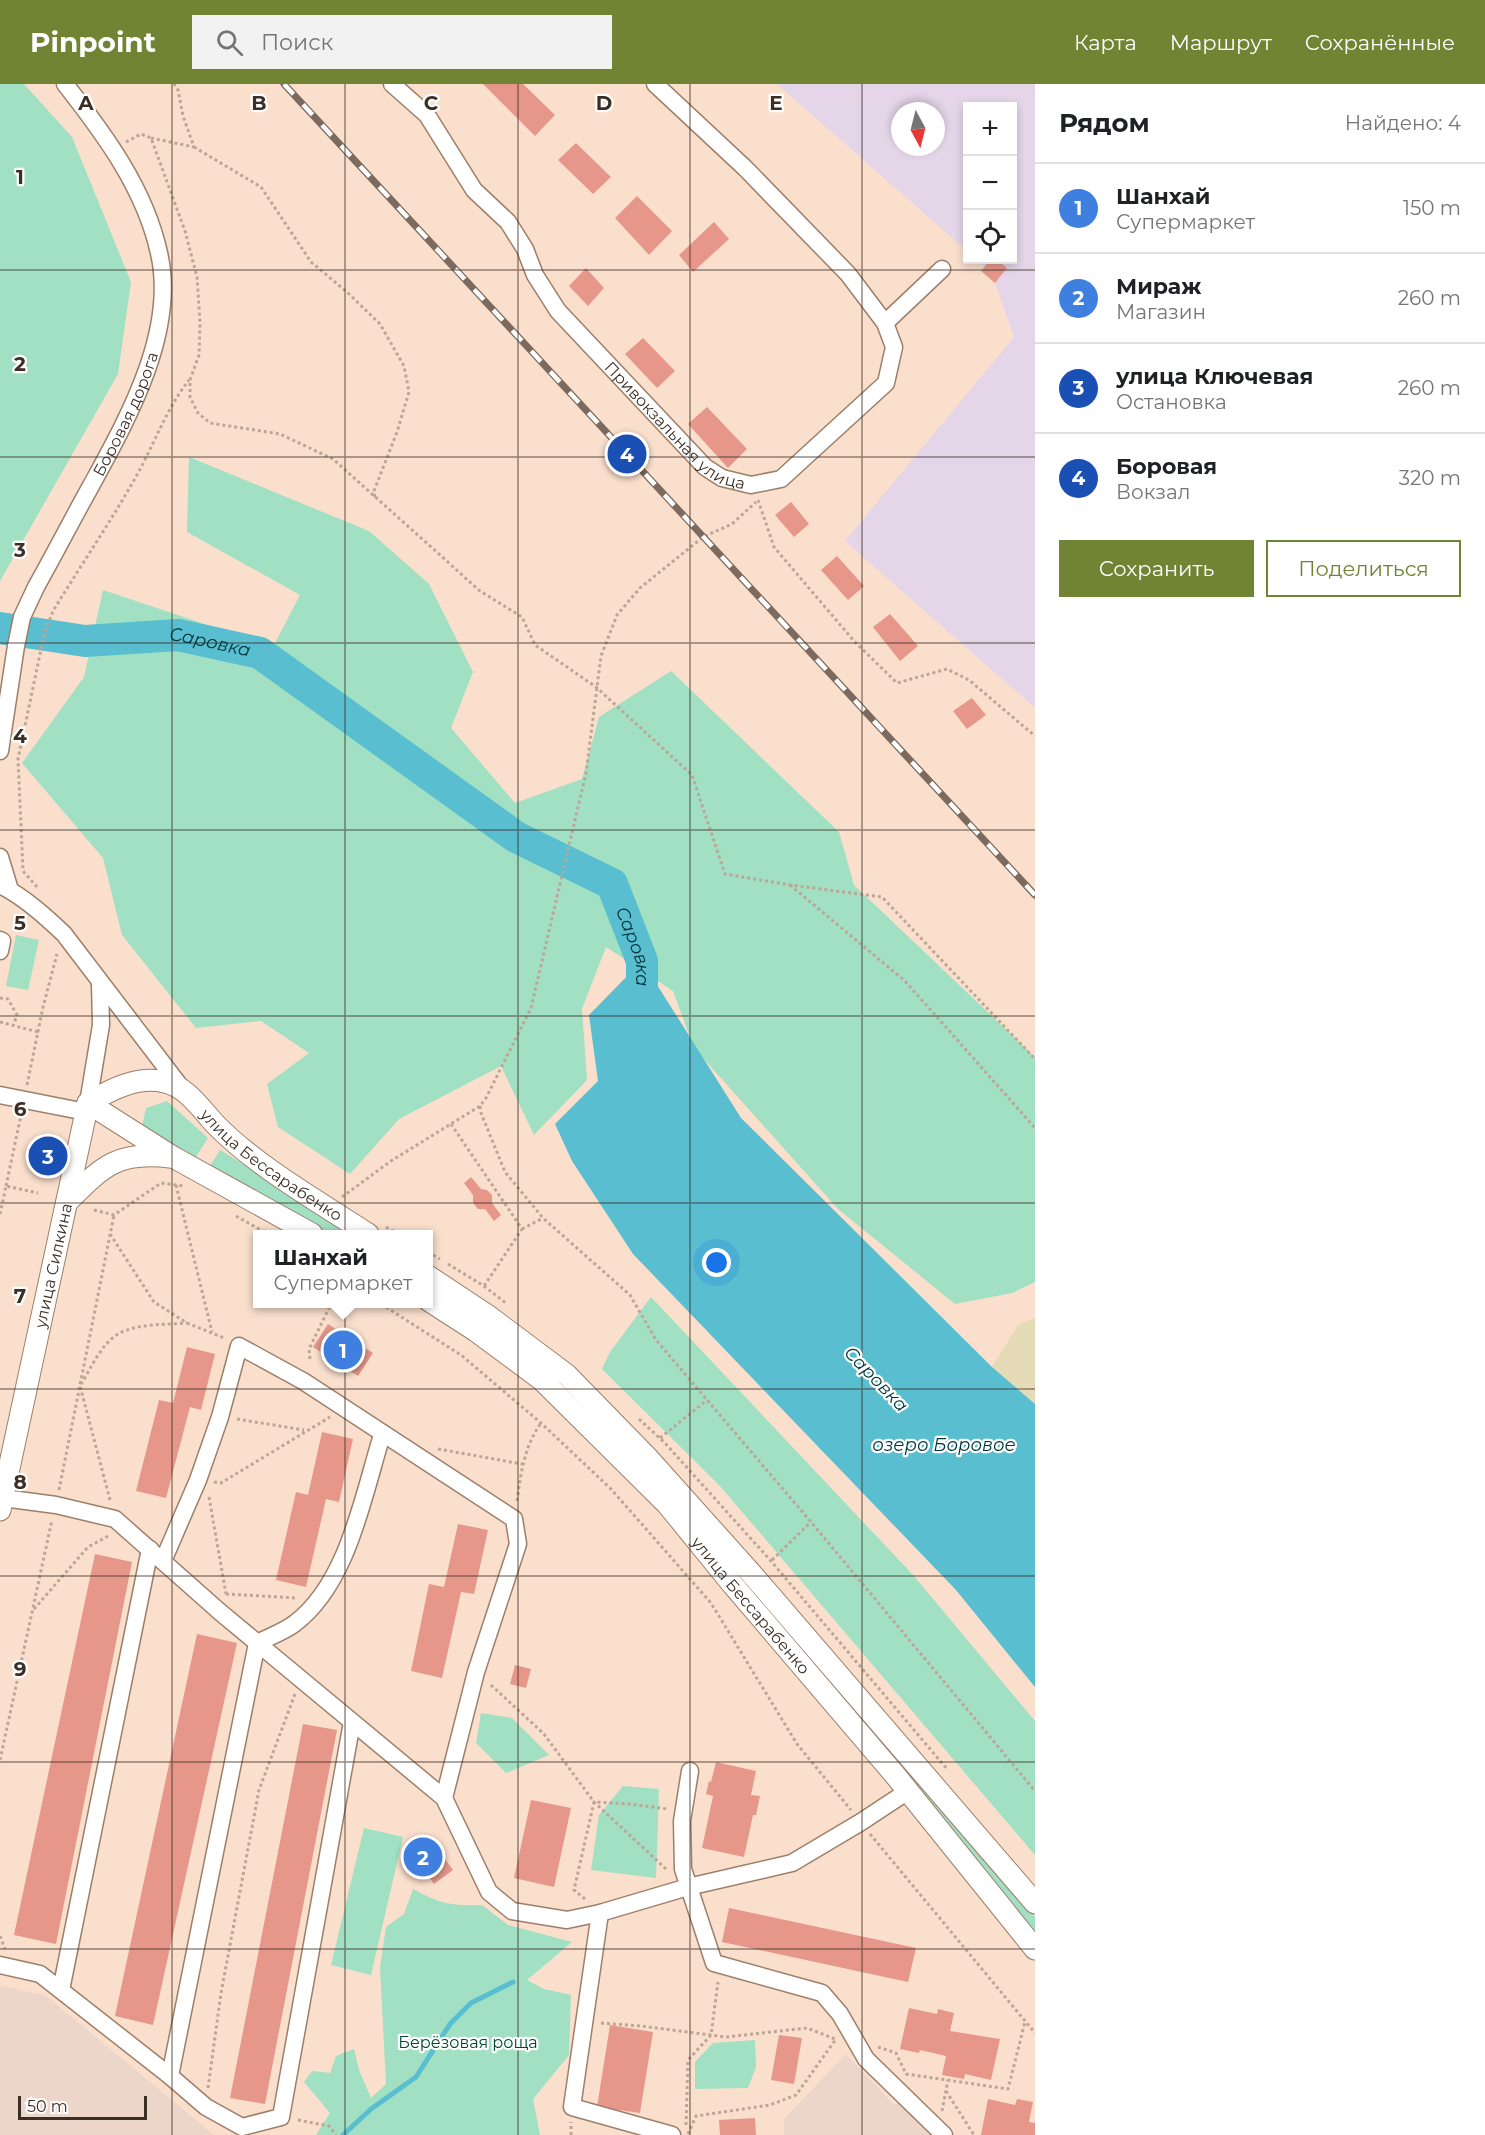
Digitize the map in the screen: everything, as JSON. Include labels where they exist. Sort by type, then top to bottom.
[{"type":"main road","points":[[87,1108],[106,1092],[125,1085],[144,1081],[162,1081],[180,1086]]},
{"type":"main road","name":"улица Бессарабенко","points":[[180,1086],[228,1137],[265,1165],[362,1230]]},
{"type":"main road","name":"улица Бессарабенко","points":[[87,1108],[305,1230]]},
{"type":"main road","name":"улица Силкина","points":[[1,1504],[87,1108]]},
{"type":"main road","name":"улица Бессарабенко","points":[[67,1202],[90,1178],[117,1160],[147,1154],[173,1157]]},
{"type":"main road","name":"улица Бессарабенко","points":[[433,1279],[487,1315],[567,1375],[647,1457],[908,1791],[1035,1949]]},
{"type":"main road","name":"улица Бессарабенко","points":[[433,1303],[543,1380],[741,1579],[1035,1903]]},
{"type":"street","name":"Боровая дорога","points":[[0,751],[22,617],[135,404],[152,354],[163,300],[160,254],[146,210],[113,148],[65,84]]},
{"type":"street","name":"Привокзальная улица","points":[[392,84],[427,115],[474,190],[508,222],[525,249],[535,275],[558,311],[705,467],[722,478],[751,485],[782,479],[886,383],[894,347],[885,323],[840,266],[745,168],[655,84]]},
{"type":"street","points":[[885,323],[942,269]]},
{"type":"street","points":[[0,857],[5,888]]},
{"type":"street","name":"улица Бессарабенко","points":[[5,888],[46,916],[64,934],[180,1086]]},
{"type":"street","points":[[0,940],[2,941],[0,951]]},
{"type":"street","name":"улица Силкина","points":[[87,1108],[101,1024],[100,984]]},
{"type":"street","points":[[0,1095],[87,1108]]},
{"type":"street","points":[[163,1561],[202,1480],[239,1346],[303,1381],[382,1435],[514,1519],[518,1544],[476,1672],[444,1798]]},
{"type":"street","points":[[257,1643],[294,1624],[320,1599],[343,1561],[382,1435]]},
{"type":"street","points":[[1,1504],[56,1505],[119,1523],[220,1612],[444,1798],[489,1892],[512,1911],[567,1920],[600,1913],[688,1887],[792,1863],[908,1791]]},
{"type":"street","points":[[60,1990],[150,1549]]},
{"type":"street","points":[[170,2076],[257,1643]]},
{"type":"street","points":[[0,1965],[40,1974],[206,2107],[241,2131],[281,2117],[352,1722]]},
{"type":"street","points":[[690,1771],[682,1821],[683,1869],[714,1963],[822,1993],[840,2014],[866,2059],[942,2128]]},
{"type":"street","points":[[600,1913],[572,2107],[672,2135]]},
{"type":"path","points":[[174,84],[178,90],[183,116],[194,147]]},
{"type":"path","points":[[113,148],[141,134],[194,147],[261,187],[311,262],[380,324],[404,366],[409,392],[397,432],[374,491],[375,498]]},
{"type":"path","points":[[38,888],[23,871],[18,759],[44,635],[53,611],[138,473],[163,422],[190,380],[199,355],[200,322],[197,277],[185,231],[151,138]]},
{"type":"path","points":[[190,380],[190,397],[198,414],[210,423],[280,434],[333,459],[480,591],[522,617],[535,645],[596,687],[692,775],[725,873],[790,885],[882,897],[1035,1059]]},
{"type":"path","points":[[338,1200],[391,1161],[480,1106],[531,1008],[586,773],[601,656],[617,615],[640,588],[703,537],[732,524],[758,500],[774,547],[854,641],[897,683],[946,669],[969,680],[1035,736]]},
{"type":"path","points":[[790,885],[905,981],[1035,1128]]},
{"type":"path","points":[[0,998],[8,999],[17,1015],[13,1026]]},
{"type":"path","points":[[0,1023],[38,1032]]},
{"type":"path","points":[[480,1106],[505,1172],[543,1218],[630,1295],[656,1340],[1035,1791]]},
{"type":"path","points":[[451,1124],[522,1229]]},
{"type":"path","points":[[94,1210],[114,1215],[161,1183],[187,1186]]},
{"type":"path","points":[[177,1185],[212,1332]]},
{"type":"path","points":[[0,1214],[6,1186],[38,1193]]},
{"type":"path","points":[[484,1286],[522,1229],[543,1218]]},
{"type":"path","points":[[110,1234],[153,1302],[187,1323],[212,1332],[239,1346]]},
{"type":"path","points":[[310,1359],[309,1349],[329,1308]]},
{"type":"path","points":[[387,1308],[461,1355],[541,1424],[611,1489],[711,1603],[797,1744],[1035,2033]]},
{"type":"path","points":[[33,1610],[88,1547],[119,1523],[80,1386],[106,1345],[118,1334],[135,1328],[187,1323]]},
{"type":"path","points":[[660,1438],[707,1400]]},
{"type":"path","points":[[220,1612],[226,1594],[202,1480],[221,1483],[306,1430],[345,1409]]},
{"type":"path","points":[[220,1417],[306,1430]]},
{"type":"path","points":[[514,1519],[522,1464],[532,1435],[541,1424]]},
{"type":"path","points":[[428,1447],[522,1464]]},
{"type":"path","points":[[771,1561],[811,1522]]},
{"type":"path","points":[[226,1594],[320,1599]]},
{"type":"path","points":[[476,1672],[544,1734],[594,1802],[668,1871]]},
{"type":"path","points":[[206,2107],[220,1993],[259,1790],[301,1679]]},
{"type":"path","points":[[594,1802],[630,1804],[684,1812]]},
{"type":"path","points":[[594,1802],[574,1890],[600,1913]]},
{"type":"path","points":[[687,2135],[688,2060],[711,2035],[716,1992]]},
{"type":"path","points":[[583,2029],[604,2022],[726,2037],[807,2028],[835,2039],[796,2095],[770,2105],[696,2116],[687,2135]]},
{"type":"path","points":[[856,2041],[896,2052],[906,2074],[1008,2089],[1025,2022]]},
{"type":"path","points":[[942,2128],[948,2080]]},
{"type":"path","points":[[946,2091],[974,2135]]},
{"type":"path","points":[[281,2117],[329,2126],[336,2135]]},
{"type":"shaded area","points":[[777,84],[1035,84],[1035,708],[845,541],[1014,337],[995,283],[981,271],[984,266],[982,264],[1017,264],[1017,102],[963,102],[963,247]]},
{"type":"shaded area","points":[[0,1986],[45,1995],[214,2135],[0,2135]]},
{"type":"shaded area","points":[[846,2054],[894,2105],[901,2102],[938,2135],[784,2135],[784,2119]]},
{"type":"green space","points":[[0,84],[24,84],[72,137],[131,282],[118,374],[0,581]]},
{"type":"green space","points":[[189,457],[369,531],[429,584],[473,672],[451,728],[515,803],[582,779],[599,717],[671,671],[839,832],[854,885],[1035,1057],[1035,1282],[1012,1293],[955,1304],[838,1209],[694,1048],[673,991],[606,947],[582,1009],[587,1080],[534,1135],[501,1066],[399,1119],[350,1174],[278,1127],[267,1084],[309,1053],[261,1021],[196,1028],[122,935],[103,858],[22,763],[84,677],[103,590],[273,647],[300,595],[187,532]]},
{"type":"green space","points":[[16,935],[39,940],[28,990],[6,986]]},
{"type":"green space","points":[[167,1101],[208,1138],[194,1160],[142,1126],[146,1108]]},
{"type":"green space","points":[[220,1150],[349,1230],[315,1230],[208,1169]]},
{"type":"green space","points":[[651,1297],[914,1576],[1035,1721],[1035,1855],[720,1486],[602,1369],[610,1352]]},
{"type":"green space","points":[[748,1585],[784,1623],[1035,1917],[1035,1932],[742,1591]]},
{"type":"green space","points":[[481,1713],[512,1718],[549,1755],[506,1773],[476,1743]]},
{"type":"green space","points":[[623,1786],[659,1789],[656,1878],[591,1870],[599,1815]]},
{"type":"green space","points":[[364,1828],[403,1837],[371,1975],[331,1965]]},
{"type":"green space","name":"Берёзовая роща","points":[[413,1889],[446,1903],[482,1905],[508,1925],[572,1942],[527,1980],[544,1989],[571,1995],[569,2055],[533,2099],[540,2135],[316,2135],[330,2113],[304,2082],[312,2071],[330,2073],[336,2056],[354,2049],[359,2070],[371,2098],[386,2084],[380,1967],[386,1927],[404,1914]]},
{"type":"green space","points":[[755,2040],[756,2067],[748,2088],[695,2089],[695,2062],[713,2043]]},
{"type":"sand","points":[[1035,1318],[1035,1404],[992,1367],[1018,1325]]},
{"type":"water","name":"озеро Боровое","points":[[642,961],[741,1118],[992,1367],[1035,1404],[1035,1687],[956,1590],[633,1254],[572,1161],[555,1124],[598,1081],[589,1015]]},
{"type":"building","points":[[483,84],[523,84],[555,115],[535,136]]},
{"type":"building","points":[[576,143],[611,177],[593,194],[558,160]]},
{"type":"building","points":[[637,196],[672,231],[649,255],[615,218]]},
{"type":"building","points":[[714,222],[729,239],[693,272],[679,255]]},
{"type":"building","points":[[987,264],[1002,264],[1007,268],[995,283],[981,271]]},
{"type":"building","points":[[586,268],[604,288],[588,306],[569,286]]},
{"type":"building","points":[[643,338],[675,371],[657,388],[625,354]]},
{"type":"building","points":[[707,407],[747,449],[728,468],[688,424]]},
{"type":"building","points":[[791,502],[809,524],[794,537],[775,515]]},
{"type":"building","points":[[837,556],[864,586],[848,600],[821,570]]},
{"type":"building","points":[[890,614],[918,646],[900,661],[873,627]]},
{"type":"building","points":[[972,698],[986,715],[967,729],[953,711]]},
{"type":"building","points":[[471,1177],[481,1189],[487,1190],[492,1195],[492,1203],[501,1215],[494,1221],[485,1209],[478,1209],[473,1203],[473,1195],[464,1183]]},
{"type":"building","points":[[328,1324],[373,1353],[358,1376],[313,1347]]},
{"type":"building","points":[[187,1347],[215,1354],[201,1410],[190,1407],[166,1498],[136,1491],[159,1400],[173,1403]]},
{"type":"building","points":[[322,1432],[353,1439],[339,1502],[326,1499],[306,1587],[276,1580],[296,1492],[308,1495]]},
{"type":"building","points":[[458,1524],[488,1530],[474,1594],[461,1592],[442,1678],[411,1671],[429,1584],[444,1587]]},
{"type":"building","points":[[95,1554],[132,1562],[56,1944],[14,1935]]},
{"type":"building","points":[[197,1634],[237,1643],[153,2025],[115,2016]]},
{"type":"building","points":[[515,1665],[531,1669],[526,1688],[510,1684]]},
{"type":"building","points":[[303,1724],[337,1730],[265,2104],[230,2098]]},
{"type":"building","points":[[716,1762],[756,1771],[751,1795],[760,1796],[756,1815],[753,1815],[744,1857],[702,1848],[713,1796],[706,1794]]},
{"type":"building","points":[[531,1800],[571,1808],[554,1887],[514,1878]]},
{"type":"building","points":[[434,1844],[453,1870],[434,1884],[415,1858]]},
{"type":"building","points":[[729,1908],[916,1948],[908,1982],[722,1942]]},
{"type":"building","points":[[909,2008],[937,2014],[938,2009],[954,2013],[950,2031],[1000,2039],[991,2080],[965,2074],[964,2079],[942,2075],[946,2056],[920,2050],[919,2053],[900,2049]]},
{"type":"building","points":[[610,2025],[653,2032],[640,2113],[597,2107]]},
{"type":"building","points":[[779,2035],[802,2038],[794,2084],[771,2080]]},
{"type":"building","points":[[988,2099],[1015,2105],[1017,2099],[1033,2102],[1029,2122],[1035,2123],[1035,2135],[981,2135]]},
{"type":"building","points":[[755,2118],[756,2135],[720,2135],[719,2120]]},
{"type":"waterway","name":"Саровка","points":[[0,628],[85,641],[178,635],[260,653],[516,837],[612,884],[642,961],[642,1005]]},
{"type":"waterway","points":[[343,2135],[371,2109],[416,2077],[450,2024],[471,2003],[513,1982]]},
{"type":"railway","points":[[284,84],[1035,895]]},
{"type":"place","name":"Боровая","points":[[627,454]]},
{"type":"place","name":"улица Ключевая","points":[[48,1156]]},
{"type":"place","name":"Шанхай","points":[[343,1350]]},
{"type":"place","name":"Мираж","points":[[423,1857]]}]
